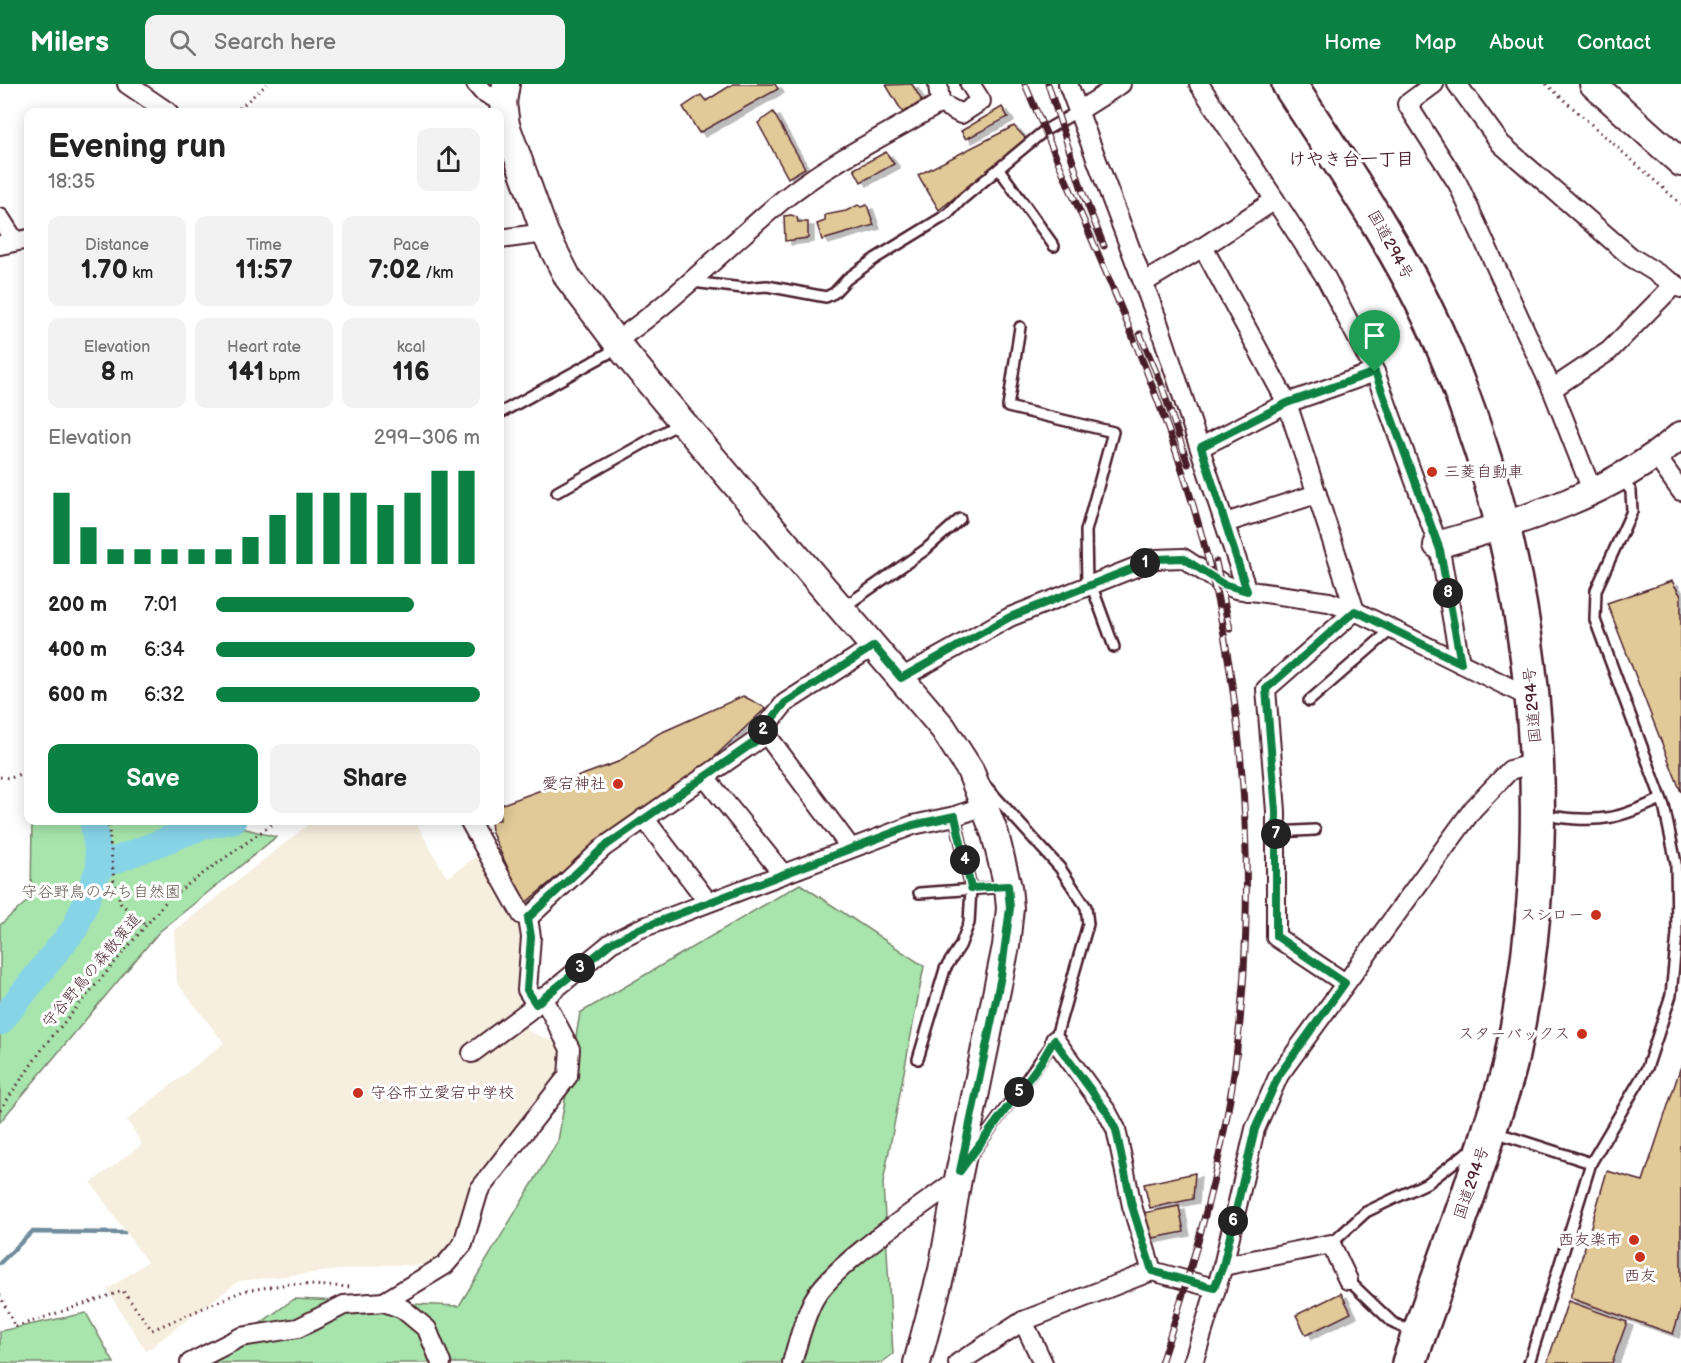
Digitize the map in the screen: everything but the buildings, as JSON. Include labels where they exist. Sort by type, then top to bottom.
[{"type":"highway","name":"国道294号","points":[[1289,84],[1389,238],[1437,334],[1514,523],[1533,699],[1537,762],[1537,856],[1524,986],[1496,1141]]},
{"type":"highway","name":"国道294号","points":[[1311,84],[1407,233],[1446,308],[1494,423],[1514,523],[1546,634],[1554,713],[1556,873],[1544,989],[1528,1067],[1496,1141],[1420,1354]]},
{"type":"street","points":[[127,84],[162,108]]},
{"type":"street","points":[[476,84],[482,91],[505,93],[506,125],[545,233],[568,278],[682,422],[943,728],[970,770],[985,806],[1008,886],[1010,908],[1001,976],[959,1175],[942,1270],[917,1363]]},
{"type":"street","points":[[938,84],[940,103]]},
{"type":"street","points":[[940,103],[961,114],[981,101],[970,84]]},
{"type":"street","points":[[1068,84],[1080,110],[1201,447],[1247,591]]},
{"type":"street","points":[[1080,110],[1121,84]]},
{"type":"street","points":[[1199,84],[1326,278],[1375,372],[1437,545],[1461,663]]},
{"type":"street","points":[[1434,84],[1407,104],[1458,184],[1552,389],[1593,493]]},
{"type":"street","points":[[1457,84],[1501,144],[1631,257],[1678,286],[1609,351],[1552,389]]},
{"type":"street","points":[[1593,84],[1681,163]]},
{"type":"street","points":[[618,344],[793,192],[940,103]]},
{"type":"street","points":[[1143,283],[1275,200]]},
{"type":"street","points":[[0,219],[14,241]]},
{"type":"street","points":[[504,238],[545,233]]},
{"type":"street","points":[[1203,247],[1287,403],[1355,611]]},
{"type":"street","points":[[1201,447],[1287,403],[1375,372]]},
{"type":"street","points":[[1437,545],[1514,523],[1593,493],[1656,456],[1681,435]]},
{"type":"street","points":[[1656,456],[1681,491]]},
{"type":"street","points":[[1225,523],[1317,495]]},
{"type":"street","points":[[901,678],[1010,617],[1156,559],[1183,558],[1223,584],[1247,591],[1329,602],[1355,611],[1533,699]]},
{"type":"street","points":[[1345,983],[1276,936],[1276,832],[1266,689],[1355,611]]},
{"type":"street","points":[[850,847],[763,730],[785,703],[874,646]]},
{"type":"street","points":[[528,918],[604,847],[766,734]]},
{"type":"street","points":[[1193,1363],[1214,1288],[1223,1266],[1255,1129],[1279,1075],[1473,809],[1510,770],[1537,762]]},
{"type":"street","points":[[704,776],[782,873]]},
{"type":"street","points":[[471,1053],[611,943],[708,902],[850,847],[913,825],[955,816],[985,806]]},
{"type":"street","points":[[644,818],[708,902]]},
{"type":"street","points":[[472,825],[522,915],[528,918]]},
{"type":"street","points":[[384,1302],[445,1265],[463,1244],[479,1190],[568,1076],[570,1049],[540,1000],[527,990],[531,937],[528,918]]},
{"type":"street","points":[[1054,1040],[1107,1112],[1116,1130],[1132,1206],[1152,1271]]},
{"type":"street","points":[[792,1363],[803,1323],[814,1299],[826,1284],[874,1242],[959,1175]]},
{"type":"street","points":[[1223,1266],[1331,1244],[1348,1280]]},
{"type":"street","points":[[958,1363],[1023,1321],[1152,1271],[1214,1288]]},
{"type":"street","points":[[190,1363],[241,1337],[298,1328],[344,1305],[384,1302],[403,1309],[427,1329],[441,1363]]},
{"type":"street","points":[[1023,1321],[1043,1363]]},
{"type":"lane","points":[[692,282],[743,288],[767,286],[826,297],[876,258],[948,214],[961,200],[1044,131],[1080,110]]},
{"type":"lane","points":[[999,169],[1054,246]]},
{"type":"lane","points":[[1020,327],[1008,407],[1113,432],[1086,531],[1089,584],[1114,647]]},
{"type":"lane","points":[[504,411],[595,363],[618,344]]},
{"type":"lane","points":[[557,492],[682,422]]},
{"type":"lane","points":[[1529,1363],[1591,1163],[1647,1068],[1671,995],[1677,934],[1676,863],[1661,799],[1595,620],[1596,590],[1632,511],[1631,491],[1620,477]]},
{"type":"lane","points":[[842,608],[925,550],[960,519]]},
{"type":"lane","points":[[1309,701],[1392,629]]},
{"type":"lane","points":[[959,1175],[1041,1062],[1054,1040],[1088,924],[1086,907],[1059,868],[1005,804],[970,770]]},
{"type":"lane","points":[[1557,817],[1592,822],[1629,814],[1661,799]]},
{"type":"lane","points":[[918,1059],[945,969],[960,946],[969,923],[971,888],[955,816]]},
{"type":"lane","points":[[1276,832],[1315,830]]},
{"type":"lane","points":[[919,893],[1008,886]]},
{"type":"lane","points":[[1331,1244],[1366,1212],[1429,1182],[1466,1153],[1496,1141],[1591,1163]]},
{"type":"lane","points":[[1348,1280],[1393,1323],[1420,1354]]},
{"type":"path","points":[[240,108],[267,84]]},
{"type":"path","points":[[1546,84],[1681,204]]},
{"type":"path","points":[[0,777],[11,778],[24,772]]},
{"type":"path","points":[[108,825],[114,881],[122,904],[146,925]]},
{"type":"path","name":"守谷野鳥の森散策道","points":[[0,1110],[45,1046],[169,898],[271,825]]},
{"type":"path","points":[[0,1295],[15,1328],[123,1291],[152,1330],[243,1291],[289,1284],[348,1285],[384,1302]]},
{"type":"shaded area","name":"守谷市立愛宕中学校","points":[[308,825],[417,825],[447,878],[477,856],[521,931],[519,999],[528,1031],[570,1049],[568,1076],[479,1190],[445,1265],[385,1265],[239,1281],[146,1351],[107,1290],[147,1262],[91,1183],[142,1144],[127,1120],[224,1043],[177,983],[174,931]]},
{"type":"green space","name":"守谷野鳥のみち自然園","points":[[32,825],[232,825],[276,837],[159,932],[0,1122],[0,925],[31,898]]},
{"type":"green space","points":[[800,884],[924,966],[883,1183],[893,1354],[881,1363],[205,1363],[294,1299],[459,1306],[558,1141],[580,1013]]},
{"type":"green space","points":[[86,1313],[114,1363],[0,1363],[0,1331]]},
{"type":"waterway","points":[[0,1022],[75,928],[100,866],[94,825]]},
{"type":"waterway","points":[[100,866],[208,825]]},
{"type":"waterway","points":[[0,1263],[32,1232],[124,1233]]},
{"type":"railway","points":[[1025,84],[1129,326],[1176,450],[1212,576],[1234,697],[1241,758],[1245,820],[1245,944],[1242,1005],[1235,1066],[1222,1142],[1205,1216],[1161,1363]]},
{"type":"railway","points":[[1048,84],[1084,196],[1104,246]]},
{"type":"railway","points":[[1140,334],[1160,381],[1188,464]]},
{"type":"railway","points":[[1216,562],[1230,629]]},
{"type":"place","name":"三菱自動車","points":[[1432,472]]},
{"type":"place","name":"愛宕神社","points":[[618,784]]},
{"type":"place","name":"スシロー","points":[[1596,915]]},
{"type":"place","name":"スターバックス","points":[[1582,1034]]},
{"type":"place","name":"守谷市立愛宕中学校","points":[[358,1093]]},
{"type":"place","name":"西友楽市","points":[[1634,1240]]},
{"type":"place","name":"西友","points":[[1640,1257]]},
{"type":"district","name":"けやき台一丁目","points":[[1351,159]]},
{"type":"route","points":[[1375,372],[1440,550],[1461,663],[1355,611],[1266,689],[1276,811],[1276,936],[1345,983],[1279,1075],[1255,1129],[1223,1266],[1214,1288],[1152,1271],[1132,1206],[1116,1130],[1107,1112],[1054,1040],[1041,1062],[960,1171],[1001,976],[1010,908],[1008,886],[971,888],[955,816],[913,825],[850,847],[639,929],[611,943],[536,1004],[527,990],[531,937],[528,918],[604,847],[766,734],[763,730],[785,703],[874,646],[901,678],[1010,617],[1156,559],[1183,558],[1223,584],[1247,591],[1201,447],[1287,403],[1375,372]]}]
